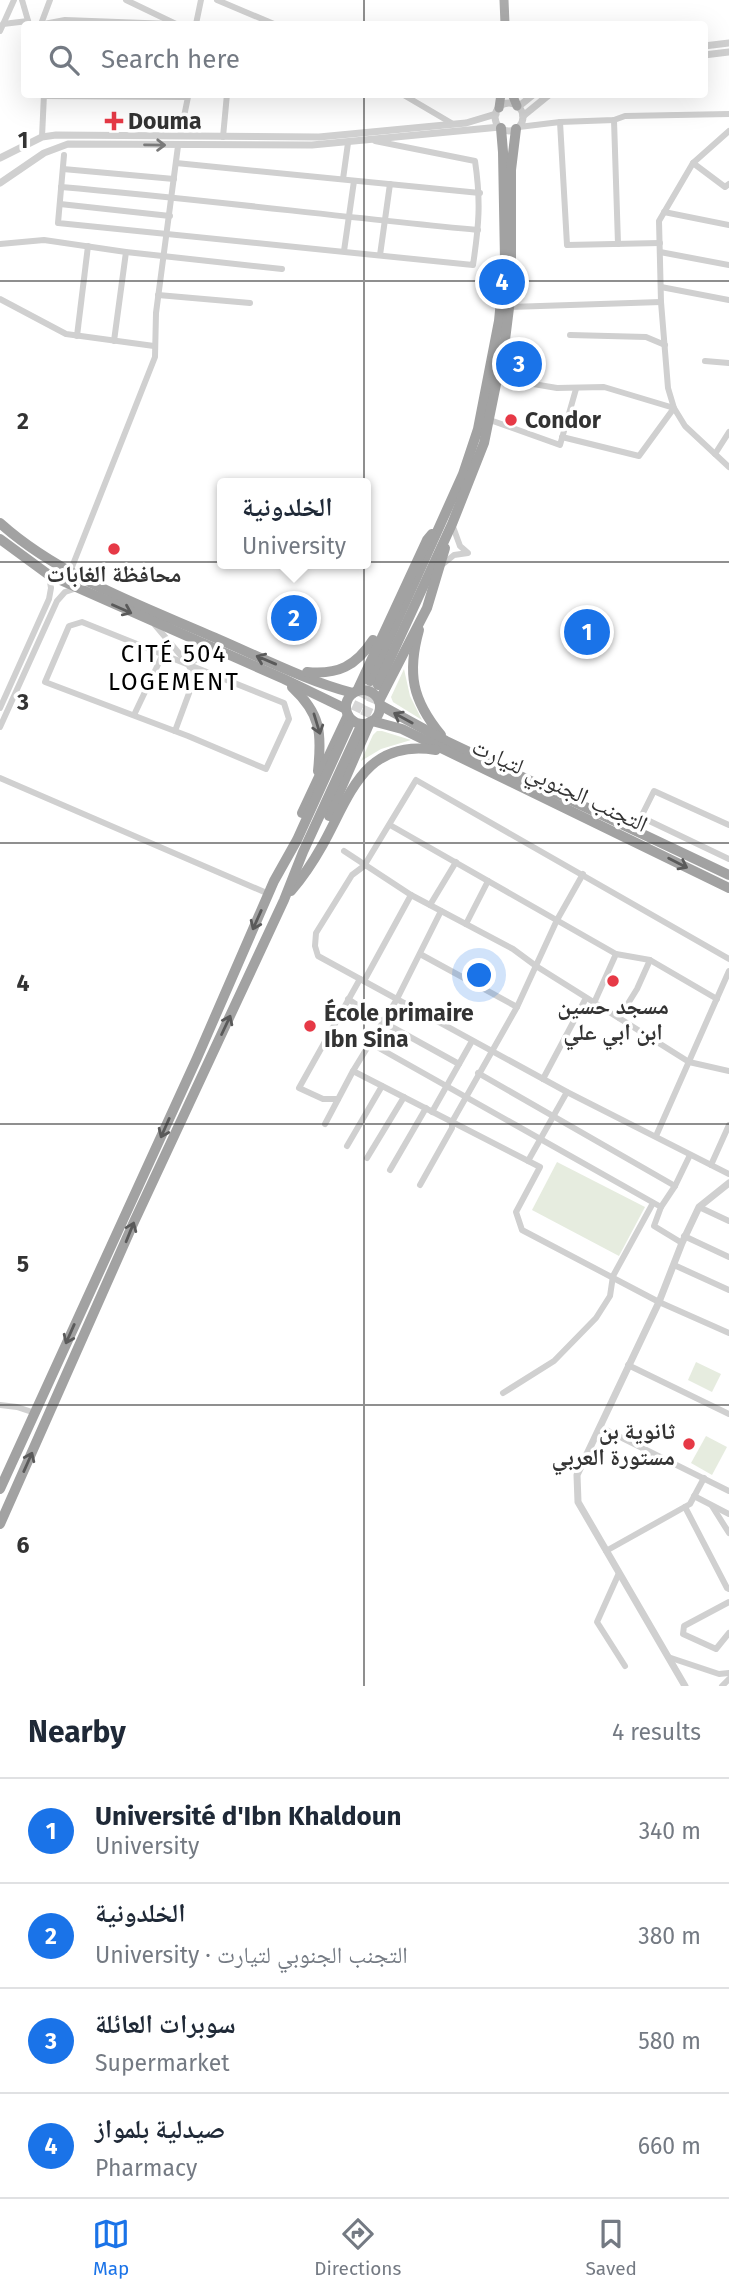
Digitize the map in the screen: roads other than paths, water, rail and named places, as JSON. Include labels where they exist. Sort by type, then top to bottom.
[{"type":"highway","points":[[284,900],[322,846],[354,783],[364,771],[392,752],[445,746],[425,714],[414,685],[412,658],[439,572],[448,522],[478,429],[499,321],[505,260],[500,128]]},
{"type":"highway","points":[[374,683],[478,462],[490,419],[510,307],[511,170],[518,128]]},
{"type":"highway","points":[[0,1524],[133,1224],[284,900],[350,720],[347,700],[355,692],[427,540],[448,522]]},
{"type":"highway","points":[[0,523],[32,549],[70,572],[286,675],[350,720],[357,723],[371,722]]},
{"type":"highway","points":[[0,540],[49,575],[214,650],[286,675],[355,692],[368,691],[379,703]]},
{"type":"highway","points":[[286,675],[323,674],[349,666],[367,649],[398,597]]},
{"type":"highway","points":[[284,900],[321,835],[371,722],[378,714],[379,703],[427,608]]},
{"type":"highway","points":[[286,675],[317,719],[321,733],[317,779]]},
{"type":"highway","name":"التجنب الجنوبي لتيارت","points":[[379,703],[445,746],[729,888]]},
{"type":"highway","points":[[0,1489],[197,1058],[317,779],[350,720]]},
{"type":"highway","points":[[274,881],[297,840],[350,720]]},
{"type":"highway","name":"التجنب الجنوبي لتيارت","points":[[371,722],[402,729],[445,746],[729,875]]},
{"type":"highway","points":[[109,1249],[121,1254]]},
{"type":"main road","points":[[504,0],[505,21]]},
{"type":"main road","points":[[498,111],[500,98]]},
{"type":"main road","points":[[514,98],[518,107]]},
{"type":"street","points":[[0,32],[14,0]]},
{"type":"street","points":[[22,0],[28,21]]},
{"type":"street","points":[[44,21],[50,0]]},
{"type":"street","points":[[126,0],[167,21]]},
{"type":"street","points":[[197,21],[201,0]]},
{"type":"street","points":[[217,0],[267,21]]},
{"type":"street","points":[[60,21],[92,21]]},
{"type":"street","points":[[3,24],[21,23]]},
{"type":"street","points":[[708,46],[729,43]]},
{"type":"street","points":[[708,55],[729,52]]},
{"type":"street","points":[[42,137],[44,98]]},
{"type":"street","points":[[180,136],[188,98]]},
{"type":"street","points":[[223,137],[227,98]]},
{"type":"street","points":[[409,98],[453,124]]},
{"type":"street","points":[[518,107],[529,98]]},
{"type":"street","points":[[518,128],[523,116],[545,98]]},
{"type":"street","points":[[1,155],[42,137],[56,135],[319,137],[453,124],[498,111],[506,104],[518,107],[523,116]]},
{"type":"street","points":[[498,111],[496,122],[500,128]]},
{"type":"street","points":[[0,183],[44,153],[68,144],[312,145],[500,128],[508,131],[560,122],[614,120],[625,116],[729,114]]},
{"type":"street","points":[[614,120],[618,244]]},
{"type":"street","points":[[560,122],[567,245],[660,243]]},
{"type":"street","points":[[729,131],[693,163],[659,221],[661,302],[668,388],[674,408],[685,426],[729,467]]},
{"type":"street","points":[[64,155],[58,223],[473,265],[480,193],[475,162],[375,141]]},
{"type":"street","points":[[344,179],[348,143]]},
{"type":"street","points":[[70,572],[155,357],[162,255],[170,216],[178,146]]},
{"type":"street","points":[[176,163],[480,193]]},
{"type":"street","points":[[693,163],[724,187],[729,184]]},
{"type":"street","points":[[63,169],[174,179]]},
{"type":"street","points":[[344,251],[354,181]]},
{"type":"street","points":[[380,255],[390,184]]},
{"type":"street","points":[[61,187],[171,196],[478,230]]},
{"type":"street","points":[[60,204],[170,216]]},
{"type":"street","points":[[664,212],[729,225]]},
{"type":"street","points":[[0,244],[44,240],[282,269]]},
{"type":"street","points":[[77,336],[88,246]]},
{"type":"street","points":[[114,341],[126,252]]},
{"type":"street","points":[[660,252],[729,265]]},
{"type":"street","points":[[661,287],[729,300]]},
{"type":"street","points":[[158,295],[250,303]]},
{"type":"street","points":[[0,299],[66,334],[155,346]]},
{"type":"street","points":[[510,307],[661,302]]},
{"type":"street","points":[[570,335],[646,337],[665,345]]},
{"type":"street","points":[[705,361],[729,363]]},
{"type":"street","points":[[498,378],[576,389],[604,387],[674,408]]},
{"type":"street","points":[[490,419],[560,445],[576,389]]},
{"type":"street","points":[[562,436],[639,456],[674,408]]},
{"type":"street","points":[[715,454],[729,432]]},
{"type":"street","points":[[439,572],[454,555],[468,553],[460,546],[448,522]]},
{"type":"street","points":[[0,708],[2,696],[49,599],[49,575]]},
{"type":"street","points":[[0,726],[57,601],[65,592],[77,588]]},
{"type":"street","points":[[82,622],[163,654],[284,703],[289,719],[266,769],[45,682],[69,626],[82,622]]},
{"type":"street","points":[[154,623],[188,664],[195,677],[175,731]]},
{"type":"street","points":[[188,664],[214,650]]},
{"type":"street","points":[[134,715],[163,654]]},
{"type":"street","points":[[0,778],[268,894]]},
{"type":"street","points":[[729,958],[416,780],[364,866],[352,875],[323,921],[316,933],[315,946],[318,956],[472,1041],[729,1174]]},
{"type":"street","points":[[729,825],[654,791],[641,817],[729,859]]},
{"type":"street","points":[[390,825],[616,954],[650,960],[717,999]]},
{"type":"street","points":[[344,851],[411,895],[513,949],[689,1062],[729,1071]]},
{"type":"street","points":[[430,905],[456,862]]},
{"type":"street","points":[[420,1185],[452,1128],[452,1122],[478,1073],[517,1007],[583,874]]},
{"type":"street","points":[[466,924],[488,881]]},
{"type":"street","points":[[338,1099],[323,1099],[299,1088],[348,999],[362,980],[411,895]]},
{"type":"street","points":[[325,1124],[397,999],[442,911]]},
{"type":"street","points":[[420,954],[517,1007]]},
{"type":"street","points":[[594,1003],[616,954]]},
{"type":"street","points":[[619,1018],[637,989],[650,960]]},
{"type":"street","points":[[656,1136],[729,972]]},
{"type":"street","points":[[543,1079],[586,998]]},
{"type":"street","points":[[348,999],[383,1022],[459,1064]]},
{"type":"street","points":[[390,1170],[446,1086],[472,1041]]},
{"type":"street","points":[[370,1043],[661,1207]]},
{"type":"street","points":[[353,1072],[540,1167],[516,1212],[522,1230],[659,1302],[729,1333]]},
{"type":"street","points":[[478,1073],[676,1186]]},
{"type":"street","points":[[347,1146],[382,1086]]},
{"type":"street","points":[[528,1161],[566,1091]]},
{"type":"street","points":[[367,1158],[404,1097]]},
{"type":"street","points":[[711,1165],[729,1125]]},
{"type":"street","points":[[690,1155],[676,1186],[661,1207],[654,1226],[729,1257]]},
{"type":"street","points":[[685,1686],[578,1502],[577,1475],[659,1302],[683,1239],[699,1207],[729,1183]]},
{"type":"street","points":[[503,1393],[554,1361],[596,1318],[610,1296],[612,1276],[653,1203]]},
{"type":"street","points":[[699,1207],[729,1222]]},
{"type":"street","points":[[674,1265],[729,1290]]},
{"type":"street","points":[[628,1365],[729,1414]]},
{"type":"street","points":[[0,1405],[35,1413]]},
{"type":"street","points":[[600,1427],[729,1490]]},
{"type":"street","points":[[606,1551],[690,1504],[704,1478]]},
{"type":"street","points":[[694,1496],[729,1514]]},
{"type":"street","points":[[710,1504],[729,1533]]},
{"type":"street","points":[[685,1507],[729,1589]]},
{"type":"street","points":[[619,1573],[597,1622],[625,1666]]},
{"type":"street","points":[[729,1602],[684,1626],[683,1634],[716,1649],[729,1633]]},
{"type":"street","points":[[668,1657],[719,1674],[729,1673]]},
{"type":"street","points":[[722,1686],[729,1679]]},
{"type":"tunnel","points":[[349,725],[370,681]]},
{"type":"tunnel","points":[[359,730],[378,685]]},
{"type":"place","name":"Douma","points":[[114,121]]},
{"type":"place","name":"صيدلية بلمواز","points":[[502,282]]},
{"type":"place","name":"سوبرات العائلة","points":[[519,364]]},
{"type":"place","name":"Condor","points":[[511,420]]},
{"type":"place","name":"محافظة الغابات","points":[[114,549]]},
{"type":"place","name":"الخلدونية","points":[[294,618]]},
{"type":"place","name":"Université d'Ibn Khaldoun","points":[[587,632]]},
{"type":"place","name":"مسجد حسين ابن ابي علي","points":[[613,981]]},
{"type":"place","name":"École primaire Ibn Sina","points":[[310,1026]]},
{"type":"place","name":"ثانوية بن مستورة العربي","points":[[689,1444]]},
{"type":"district","name":"CITÉ 504 LOGEMENT","points":[[174,668]]}]
